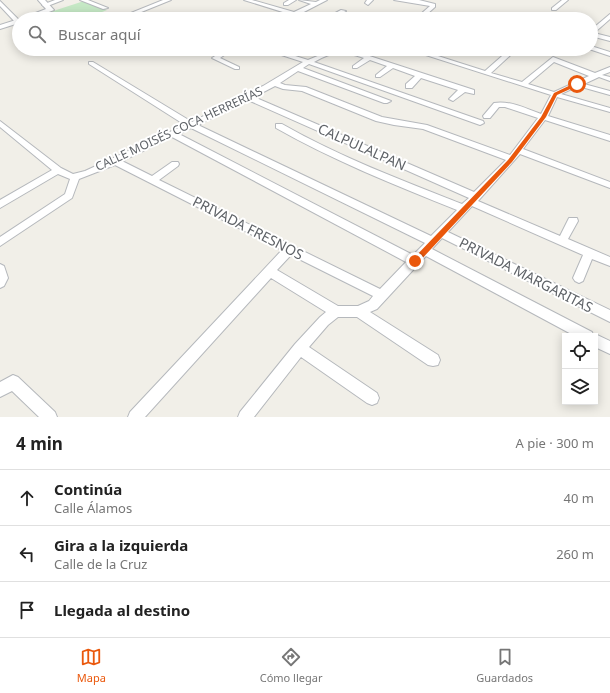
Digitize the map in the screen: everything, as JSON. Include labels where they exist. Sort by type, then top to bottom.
[{"type":"street","points":[[43,2],[60,0]]},
{"type":"street","points":[[83,0],[105,8]]},
{"type":"street","points":[[137,12],[168,0]]},
{"type":"street","points":[[247,0],[287,12]]},
{"type":"street","points":[[293,0],[286,4],[305,10]]},
{"type":"street","points":[[302,0],[317,4]]},
{"type":"street","points":[[300,12],[324,0]]},
{"type":"street","points":[[397,0],[417,1],[433,5],[426,12]]},
{"type":"street","points":[[554,9],[565,0]]},
{"type":"street","points":[[43,2],[51,10],[45,12]]},
{"type":"street","points":[[0,3],[12,13]]},
{"type":"street","points":[[266,6],[272,3]]},
{"type":"street","points":[[339,12],[343,10]]},
{"type":"street","points":[[598,27],[610,16]]},
{"type":"street","points":[[0,27],[12,23]]},
{"type":"street","points":[[598,36],[610,39]]},
{"type":"street","points":[[598,50],[610,54]]},
{"type":"street","points":[[218,56],[215,58],[237,68]]},
{"type":"street","points":[[289,56],[480,123]]},
{"type":"street","name":"CALLE MOISÉS COCA HERRERÍAS","points":[[75,177],[114,161],[248,98],[321,56]]},
{"type":"street","name":"CALLE MOISÉS COCA HERRERÍAS","points":[[364,56],[472,92]]},
{"type":"street","points":[[432,56],[610,110]]},
{"type":"street","points":[[487,74],[506,56]]},
{"type":"street","points":[[355,67],[369,58]]},
{"type":"street","points":[[524,85],[553,59],[599,77],[610,79]]},
{"type":"street","points":[[91,63],[191,125],[429,246],[582,333]]},
{"type":"street","points":[[378,76],[392,66]]},
{"type":"street","points":[[299,69],[387,101]]},
{"type":"street","points":[[269,271],[336,312],[359,311],[373,305],[511,159],[543,117],[555,94],[577,84],[599,77],[610,69]]},
{"type":"street","points":[[409,86],[420,75]]},
{"type":"street","points":[[275,83],[283,88],[303,89],[379,119],[394,123],[424,127],[511,159]]},
{"type":"street","points":[[577,84],[610,93]]},
{"type":"street","points":[[452,99],[463,90]]},
{"type":"street","name":"CALPULALPAN","points":[[248,98],[471,203]]},
{"type":"street","points":[[487,116],[497,105],[500,104],[610,138]]},
{"type":"street","points":[[0,242],[69,196],[75,177],[58,170],[1,125]]},
{"type":"street","points":[[278,126],[306,142],[360,168],[471,203],[610,262]]},
{"type":"street","points":[[173,134],[415,261]]},
{"type":"street","points":[[518,150],[610,185]]},
{"type":"street","name":"PRIVADA FRESNOS","points":[[114,161],[381,295]]},
{"type":"street","points":[[153,180],[175,164]]},
{"type":"street","points":[[0,205],[58,170]]},
{"type":"street","points":[[562,241],[573,221]]},
{"type":"street","name":"PRIVADA MARGARITAS","points":[[442,232],[610,316]]},
{"type":"street","points":[[135,417],[290,249]]},
{"type":"street","points":[[579,278],[589,253]]},
{"type":"street","points":[[0,269],[2,278],[0,283]]},
{"type":"street","points":[[359,311],[433,360]]},
{"type":"street","points":[[245,417],[300,348],[324,321],[336,312]]},
{"type":"street","points":[[598,342],[610,348]]},
{"type":"street","points":[[300,348],[372,398]]},
{"type":"street","points":[[0,390],[13,382],[50,417]]},
{"type":"green space","points":[[84,1],[107,10],[102,12],[50,12]]},
{"type":"route","points":[[415,261],[510,161],[543,117],[555,94],[577,84]]}]
